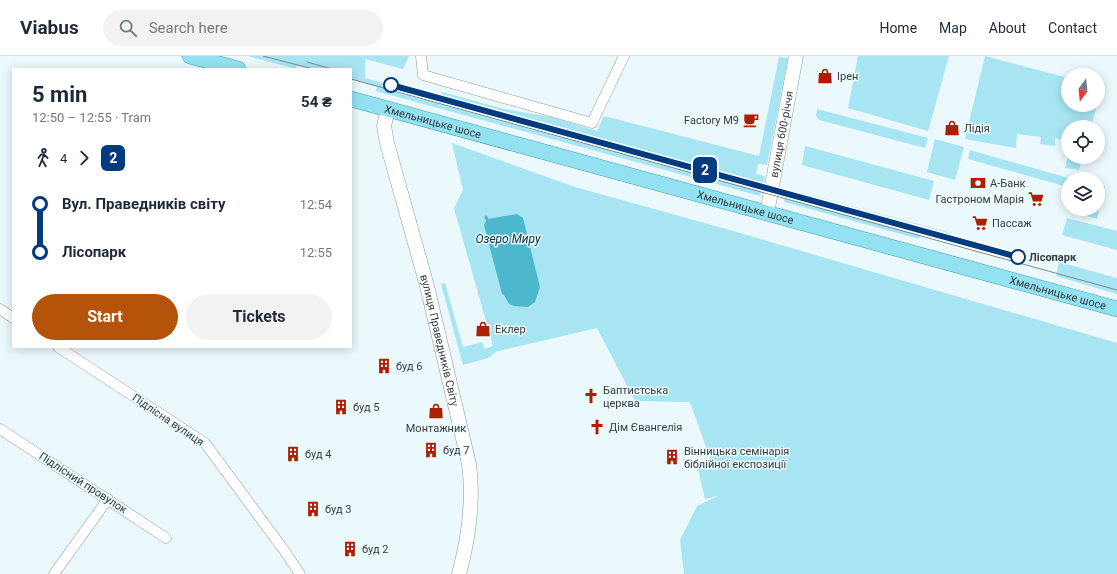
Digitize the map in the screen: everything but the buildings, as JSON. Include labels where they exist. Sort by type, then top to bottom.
[{"type":"main road","points":[[190,56],[234,68]]},
{"type":"main road","name":"вулиця 600-річчя","points":[[767,213],[796,56]]},
{"type":"main road","name":"Хмельницьке шосе","points":[[352,99],[1117,309]]},
{"type":"main road","name":"вулиця Праведників Світу","points":[[388,109],[384,126],[387,143],[427,286],[466,446],[472,483],[470,520],[466,546],[459,574]]},
{"type":"street","points":[[421,56],[423,74],[592,123],[624,56]]},
{"type":"street","points":[[0,309],[12,317]]},
{"type":"street","name":"Підлісна вулиця","points":[[60,348],[204,443],[300,574]]},
{"type":"street","name":"Підлісний провулок","points":[[0,429],[166,538]]},
{"type":"street","points":[[54,574],[108,499]]},
{"type":"shaded area","points":[[248,56],[409,56],[403,69],[365,59],[365,78],[440,98],[442,92],[504,109],[551,117],[597,131],[604,116],[759,156],[779,57],[788,58],[767,165],[758,164],[756,174],[765,176],[760,196],[376,91],[377,87],[352,79],[352,68],[309,68],[297,65],[296,68]]},
{"type":"shaded area","points":[[858,56],[949,56],[928,131],[848,108]]},
{"type":"shaded area","points":[[985,56],[1061,76],[1061,112],[1095,112],[1093,120],[1061,120],[1061,140],[1055,138],[1055,146],[1040,144],[1041,137],[1017,134],[1016,148],[965,139]]},
{"type":"shaded area","points":[[817,109],[928,138],[925,148],[819,120],[816,116]]},
{"type":"shaded area","points":[[935,139],[964,147],[955,180],[927,172]]},
{"type":"shaded area","points":[[452,143],[575,187],[726,229],[1117,343],[1117,574],[684,574],[680,540],[697,506],[718,496],[705,499],[697,465],[711,461],[690,402],[635,401],[597,328],[503,350],[496,352],[488,358],[463,365],[441,284],[445,283],[463,347],[482,342],[485,349],[493,346],[454,208],[463,190]]},
{"type":"shaded area","points":[[805,146],[934,181],[929,200],[802,165]]},
{"type":"shaded area","points":[[970,150],[1061,176],[1061,185],[968,159]]},
{"type":"shaded area","points":[[1066,164],[1081,164],[1079,170],[1065,168]]},
{"type":"shaded area","points":[[788,189],[951,233],[949,240],[921,233],[919,239],[784,202]]},
{"type":"shaded area","points":[[1087,216],[1098,216],[1097,219]]},
{"type":"shaded area","points":[[1067,218],[1117,231],[1117,250],[1062,235]]},
{"type":"shaded area","points":[[1059,262],[1117,278],[1117,294],[1056,276]]},
{"type":"water","name":"Озеро Миру","points":[[517,214],[523,218],[540,287],[535,302],[528,307],[509,304],[502,294],[484,225],[487,219]]},
{"type":"tram line","points":[[263,56],[309,68]]},
{"type":"tram line","points":[[307,62],[328,68]]},
{"type":"tram line","points":[[352,79],[1117,290]]},
{"type":"tram line","name":"2","points":[[391,85],[1018,257]]},
{"type":"place","name":"Ірен","points":[[825,76]]},
{"type":"place","name":"Factory M9","points":[[751,120]]},
{"type":"place","name":"Лідія","points":[[952,128]]},
{"type":"place","name":"А-Банк","points":[[978,183]]},
{"type":"place","name":"Гастроном Марія","points":[[1036,199]]},
{"type":"place","name":"Пассаж","points":[[980,223]]},
{"type":"place","name":"Лісопарк","points":[[1018,257]]},
{"type":"place","name":"Еклер","points":[[483,329]]},
{"type":"place","name":"буд 6","points":[[384,366]]},
{"type":"place","name":"Баптистська церква","points":[[591,396]]},
{"type":"place","name":"буд 5","points":[[341,407]]},
{"type":"place","name":"Монтажник","points":[[436,411]]},
{"type":"place","name":"Дім Євангелія","points":[[597,427]]},
{"type":"place","name":"буд 7","points":[[431,450]]},
{"type":"place","name":"буд 4","points":[[293,454]]},
{"type":"place","name":"Вінницька семінарія біблійної експозиції","points":[[672,457]]},
{"type":"place","name":"буд 3","points":[[313,509]]},
{"type":"place","name":"буд 2","points":[[350,549]]}]
